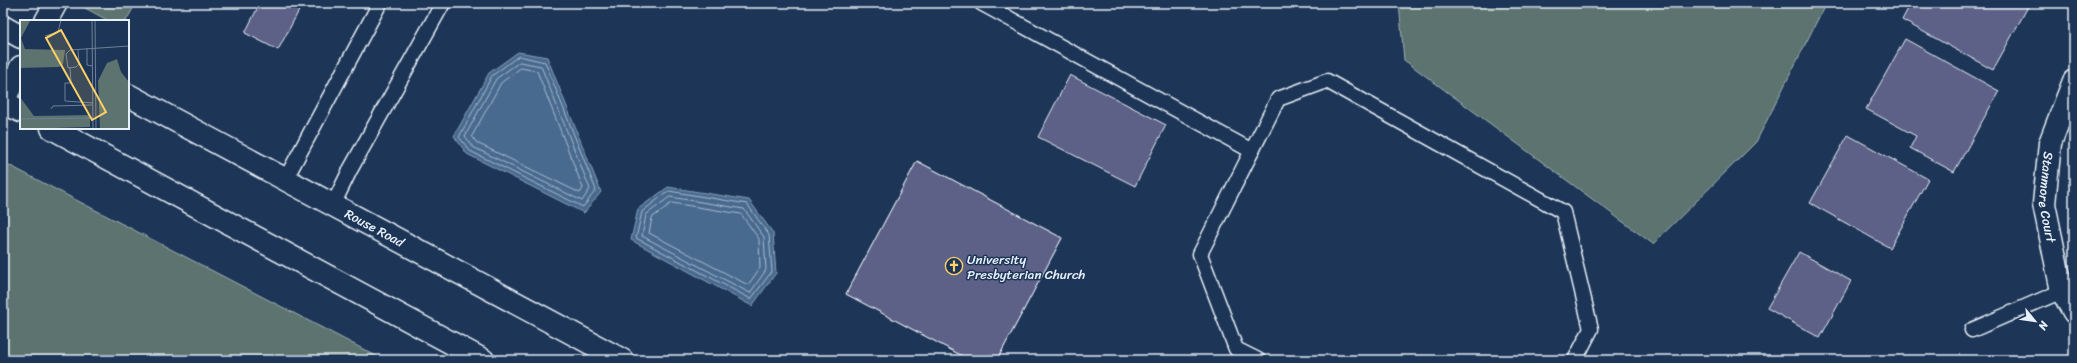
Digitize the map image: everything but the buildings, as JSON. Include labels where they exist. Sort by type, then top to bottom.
[{"type":"street","points":[[47,20],[56,3]]},
{"type":"street","points":[[3,27],[20,36]]},
{"type":"street","points":[[20,69],[3,101],[20,110]]},
{"type":"street","name":"Stanmore Court","points":[[2074,81],[2050,143],[2044,204],[2062,291],[2074,312]]},
{"type":"street","name":"Rouse Road","points":[[129,96],[622,360]]},
{"type":"street","points":[[54,129],[483,360]]},
{"type":"lane","points":[[285,180],[380,3]]},
{"type":"lane","points":[[333,205],[350,170],[443,3]]},
{"type":"lane","points":[[981,3],[1252,151]]},
{"type":"lane","points":[[1258,360],[1236,349],[1200,254],[1278,99],[1327,81],[1563,212],[1591,329],[1574,360]]},
{"type":"lane","points":[[1972,330],[2062,291]]},
{"type":"green space","points":[[76,3],[136,3],[127,20],[107,20]]},
{"type":"green space","points":[[1399,3],[1826,3],[1756,142],[1653,244],[1404,60]]},
{"type":"green space","points":[[3,162],[384,360],[3,360]]},
{"type":"water","points":[[518,52],[547,57],[601,192],[584,213],[467,154],[454,136],[489,73]]},
{"type":"water","points":[[668,187],[749,200],[773,233],[776,273],[752,306],[631,240],[638,209]]},
{"type":"place","name":"University Presbyterian Church","points":[[954,266]]}]
